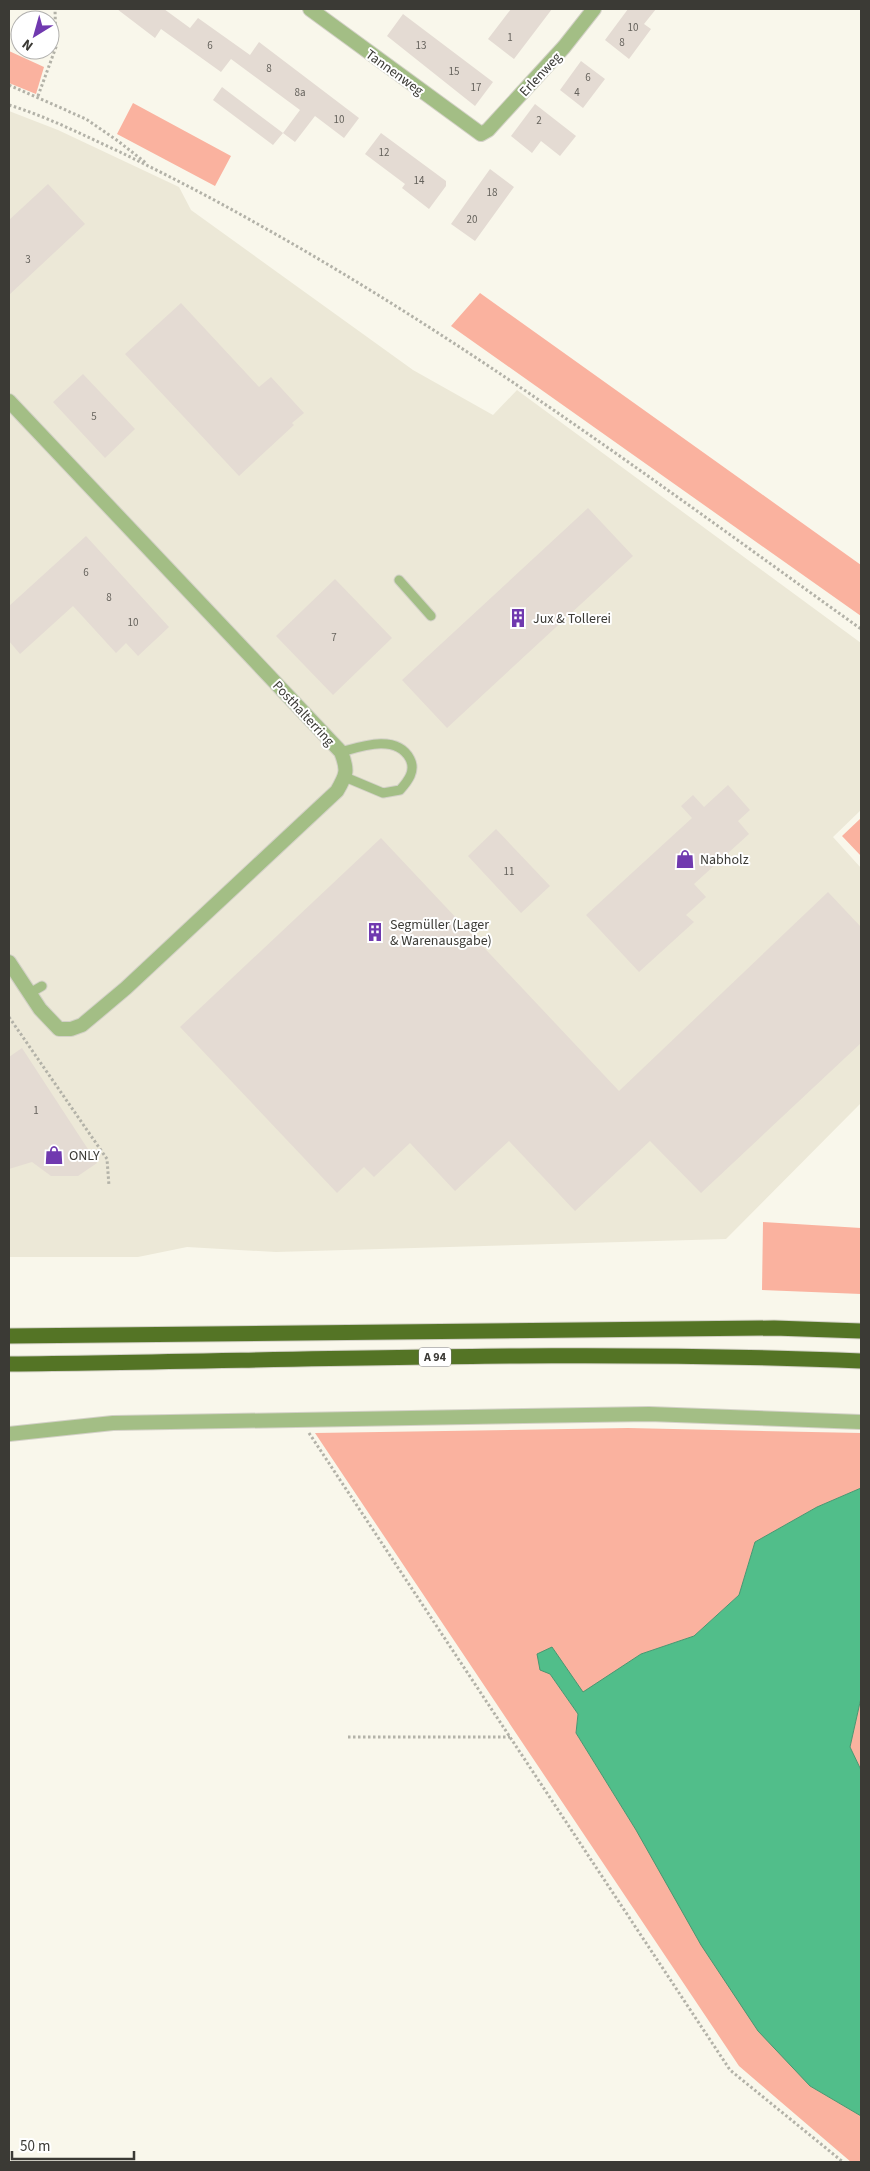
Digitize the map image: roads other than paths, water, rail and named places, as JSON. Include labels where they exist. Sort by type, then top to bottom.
[{"type":"highway","name":"A 94","points":[[9,1336],[774,1328],[861,1331]]},
{"type":"highway","name":"A 94","points":[[9,1364],[558,1355],[771,1357],[861,1361]]},
{"type":"street","name":"Tannenweg","points":[[310,9],[482,134]]},
{"type":"street","name":"Erlenweg","points":[[482,134],[488,130],[564,48],[594,9]]},
{"type":"street","name":"Posthalterring","points":[[9,401],[341,752],[347,767],[345,777]]},
{"type":"street","points":[[9,962],[36,989],[40,1010],[59,1029],[71,1029],[82,1024],[169,950],[337,791],[345,777]]},
{"type":"street","points":[[9,1434],[113,1423],[648,1414],[861,1422]]},
{"type":"lane","points":[[399,580],[432,616]]},
{"type":"lane","points":[[341,752],[372,744],[395,744],[406,751],[412,763],[411,775],[400,790],[383,794],[345,777]]},
{"type":"place","name":"Jux & Tollerei","points":[[518,618]]},
{"type":"place","name":"Nabholz","points":[[685,859]]},
{"type":"place","name":"Segmüller (Lager & Warenausgabe)","points":[[375,932]]},
{"type":"place","name":"ONLY","points":[[54,1155]]}]
